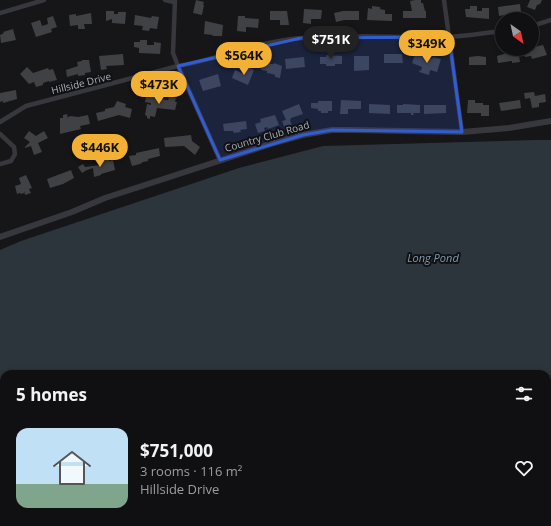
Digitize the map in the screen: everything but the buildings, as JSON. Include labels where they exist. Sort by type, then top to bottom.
[{"type":"street","points":[[0,13],[44,0]]},
{"type":"street","points":[[165,0],[174,1],[173,52],[220,160]]},
{"type":"street","points":[[444,0],[462,132]]},
{"type":"street","points":[[539,24],[551,20]]},
{"type":"street","name":"Hillside Drive","points":[[0,122],[26,106],[178,66],[200,62],[255,47],[300,38],[449,37],[495,32]]},
{"type":"street","name":"Country Club Road","points":[[0,237],[72,212],[105,198],[220,160],[296,137],[332,130],[462,132],[509,128],[551,122]]},
{"type":"street","points":[[0,134],[14,147],[15,154],[11,162],[0,164]]},
{"type":"highlighted area","points":[[449,37],[462,132],[332,130],[303,135],[220,160],[178,66],[301,38]]},
{"type":"water","name":"Long Pond","points":[[551,140],[551,370],[0,370],[0,250],[21,241],[239,168],[323,146]]}]
